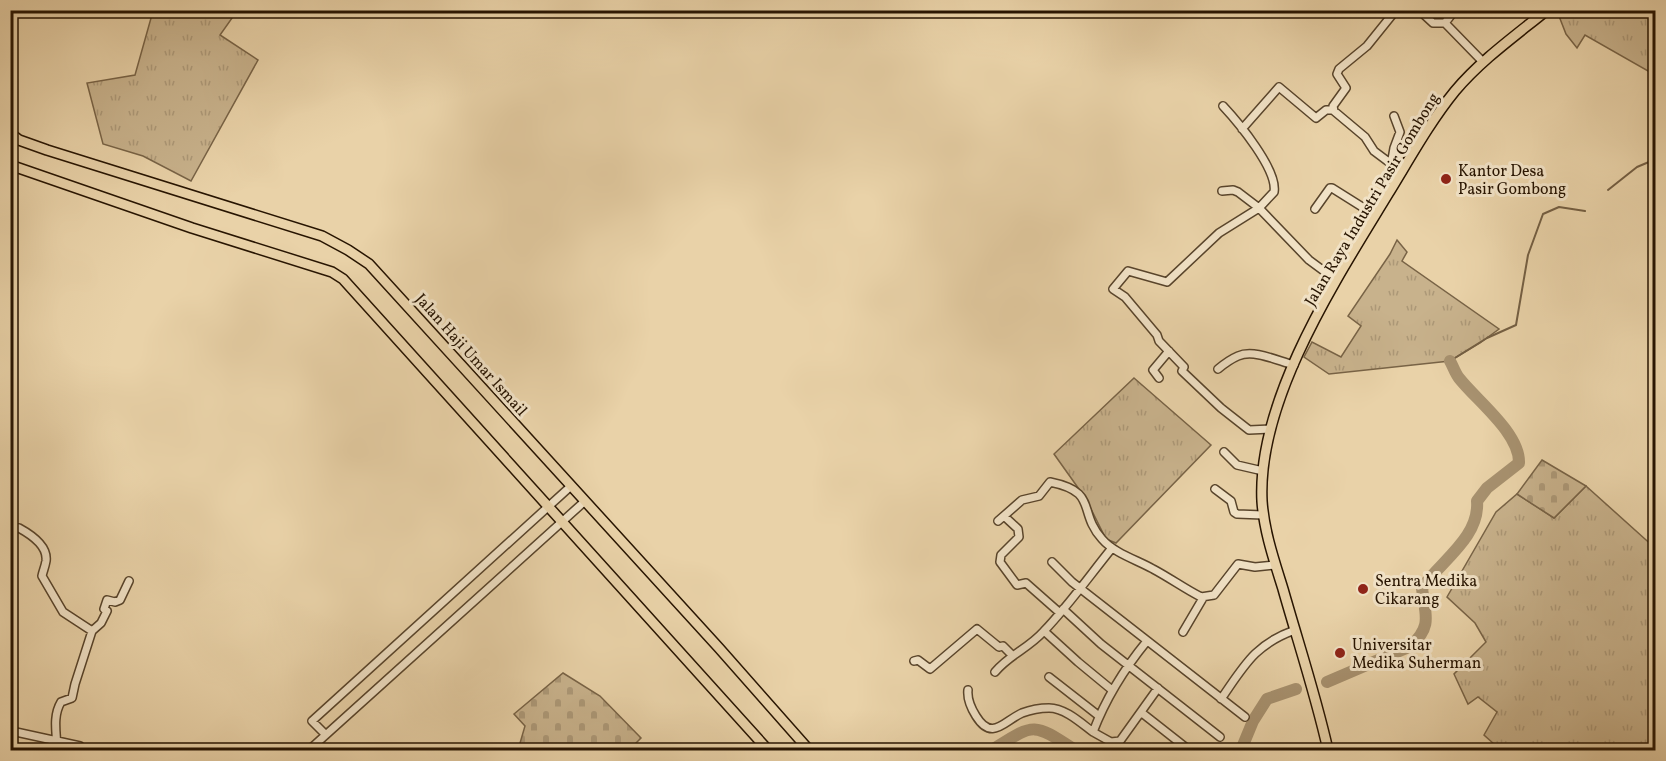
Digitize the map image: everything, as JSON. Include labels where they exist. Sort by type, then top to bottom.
[{"type":"main road","name":"Jalan Raya Industri Pasir Gombong","points":[[1328,750],[1275,565],[1263,514],[1263,471],[1271,429],[1294,365],[1336,279],[1446,103],[1483,62],[1547,10]]},
{"type":"main road","name":"Jalan Haji Umar Ismail","points":[[10,132],[19,140],[47,150],[322,236],[369,264],[809,750]]},
{"type":"main road","points":[[10,165],[192,228],[332,272],[343,279],[768,750]]},
{"type":"street","points":[[1333,110],[1335,102],[1346,88],[1337,74],[1339,69],[1367,46],[1396,10]]},
{"type":"street","points":[[1419,10],[1433,23],[1445,23],[1483,62]]},
{"type":"street","points":[[1445,23],[1455,10]]},
{"type":"street","points":[[1242,129],[1279,87],[1316,118],[1326,110],[1333,110],[1365,137],[1374,151],[1402,172]]},
{"type":"street","points":[[1223,106],[1242,129],[1268,168],[1275,182],[1274,192],[1259,208],[1219,233],[1167,282],[1128,271],[1113,289],[1125,297],[1168,351],[1184,367],[1182,371],[1244,428],[1251,431],[1271,429]]},
{"type":"street","points":[[1391,165],[1400,132],[1394,116]]},
{"type":"street","points":[[1315,209],[1332,188],[1376,215]]},
{"type":"street","points":[[1222,191],[1238,192],[1259,208],[1302,254],[1336,279]]},
{"type":"street","points":[[1159,378],[1153,370],[1168,351]]},
{"type":"street","points":[[1218,369],[1245,354],[1254,354],[1294,365]]},
{"type":"street","points":[[1224,452],[1237,465],[1263,471]]},
{"type":"street","points":[[1220,737],[1026,583],[1017,585],[1000,562],[1001,555],[1019,537],[1018,529],[1001,519],[1022,500],[1039,496],[1050,482],[1074,489],[1081,496],[1098,534],[1112,548],[1203,598],[1214,595],[1238,564],[1256,567],[1275,565]]},
{"type":"street","points":[[325,734],[312,721],[571,486]]},
{"type":"street","points":[[1215,489],[1231,501],[1234,512],[1237,514],[1263,514]]},
{"type":"street","points":[[309,750],[585,501]]},
{"type":"street","points":[[19,528],[35,538],[45,554],[46,561],[42,576],[57,604],[70,618],[92,631]]},
{"type":"street","points":[[995,672],[1012,655],[1022,651],[1044,631],[1112,548]]},
{"type":"street","points":[[1052,562],[1064,576],[1245,717]]},
{"type":"street","points":[[57,750],[58,708],[61,702],[72,699],[92,631],[101,623],[107,611],[104,609],[107,600],[115,602],[120,600],[129,581]]},
{"type":"street","points":[[1183,633],[1203,598]]},
{"type":"street","points":[[914,661],[917,659],[930,669],[977,629],[999,646],[1003,646],[1012,655]]},
{"type":"street","points":[[1221,699],[1240,668],[1280,635],[1295,630]]},
{"type":"street","points":[[1044,631],[1112,690]]},
{"type":"street","points":[[1093,732],[1112,690],[1147,641]]},
{"type":"street","points":[[1049,677],[1099,716]]},
{"type":"street","points":[[968,690],[973,712],[980,723],[990,728],[998,727],[1024,712],[1048,708],[1062,711],[1111,742],[1120,741],[1158,688]]},
{"type":"street","points":[[1142,713],[1189,750]]},
{"type":"street","points":[[10,733],[16,732],[80,746]]},
{"type":"green space","points":[[153,11],[237,11],[220,35],[258,60],[191,181],[143,156],[103,144],[87,83],[135,75]]},
{"type":"green space","points":[[1557,11],[1655,11],[1655,75],[1585,35],[1577,48],[1566,34]]},
{"type":"green space","points":[[1397,240],[1407,252],[1402,261],[1499,329],[1450,361],[1329,374],[1304,357],[1312,342],[1341,357],[1361,326],[1348,316]]},
{"type":"green space","points":[[1134,378],[1211,445],[1116,543],[1106,539],[1086,499],[1054,454]]},
{"type":"green space","points":[[1542,460],[1586,486],[1554,518],[1517,494]]},
{"type":"green space","points":[[1586,486],[1655,548],[1655,750],[1489,750],[1494,744],[1484,735],[1497,712],[1478,697],[1468,704],[1454,674],[1486,642],[1475,623],[1447,597],[1496,512],[1517,494],[1554,518]]},
{"type":"green space","points":[[563,673],[600,696],[641,738],[629,750],[518,750],[525,726],[514,714]]},
{"type":"waterway","points":[[1608,190],[1637,167],[1656,159]]},
{"type":"waterway","points":[[1450,361],[1487,338],[1516,325],[1528,255],[1543,214],[1559,207],[1585,211]]},
{"type":"waterway","points":[[1327,682],[1411,646],[1418,639],[1426,619],[1422,588],[1466,537],[1476,514],[1477,501],[1487,488],[1519,463],[1517,452],[1505,429],[1466,387],[1450,361]]},
{"type":"waterway","points":[[1241,750],[1253,721],[1267,699],[1296,689]]},
{"type":"waterway","points":[[992,750],[1017,735],[1034,729],[1050,734],[1075,750]]},
{"type":"place","name":"Kantor Desa Pasir Gombong","points":[[1446,179]]},
{"type":"place","name":"Sentra Medika Cikarang","points":[[1363,589]]},
{"type":"place","name":"Universitar Medika Suherman","points":[[1340,653]]}]
